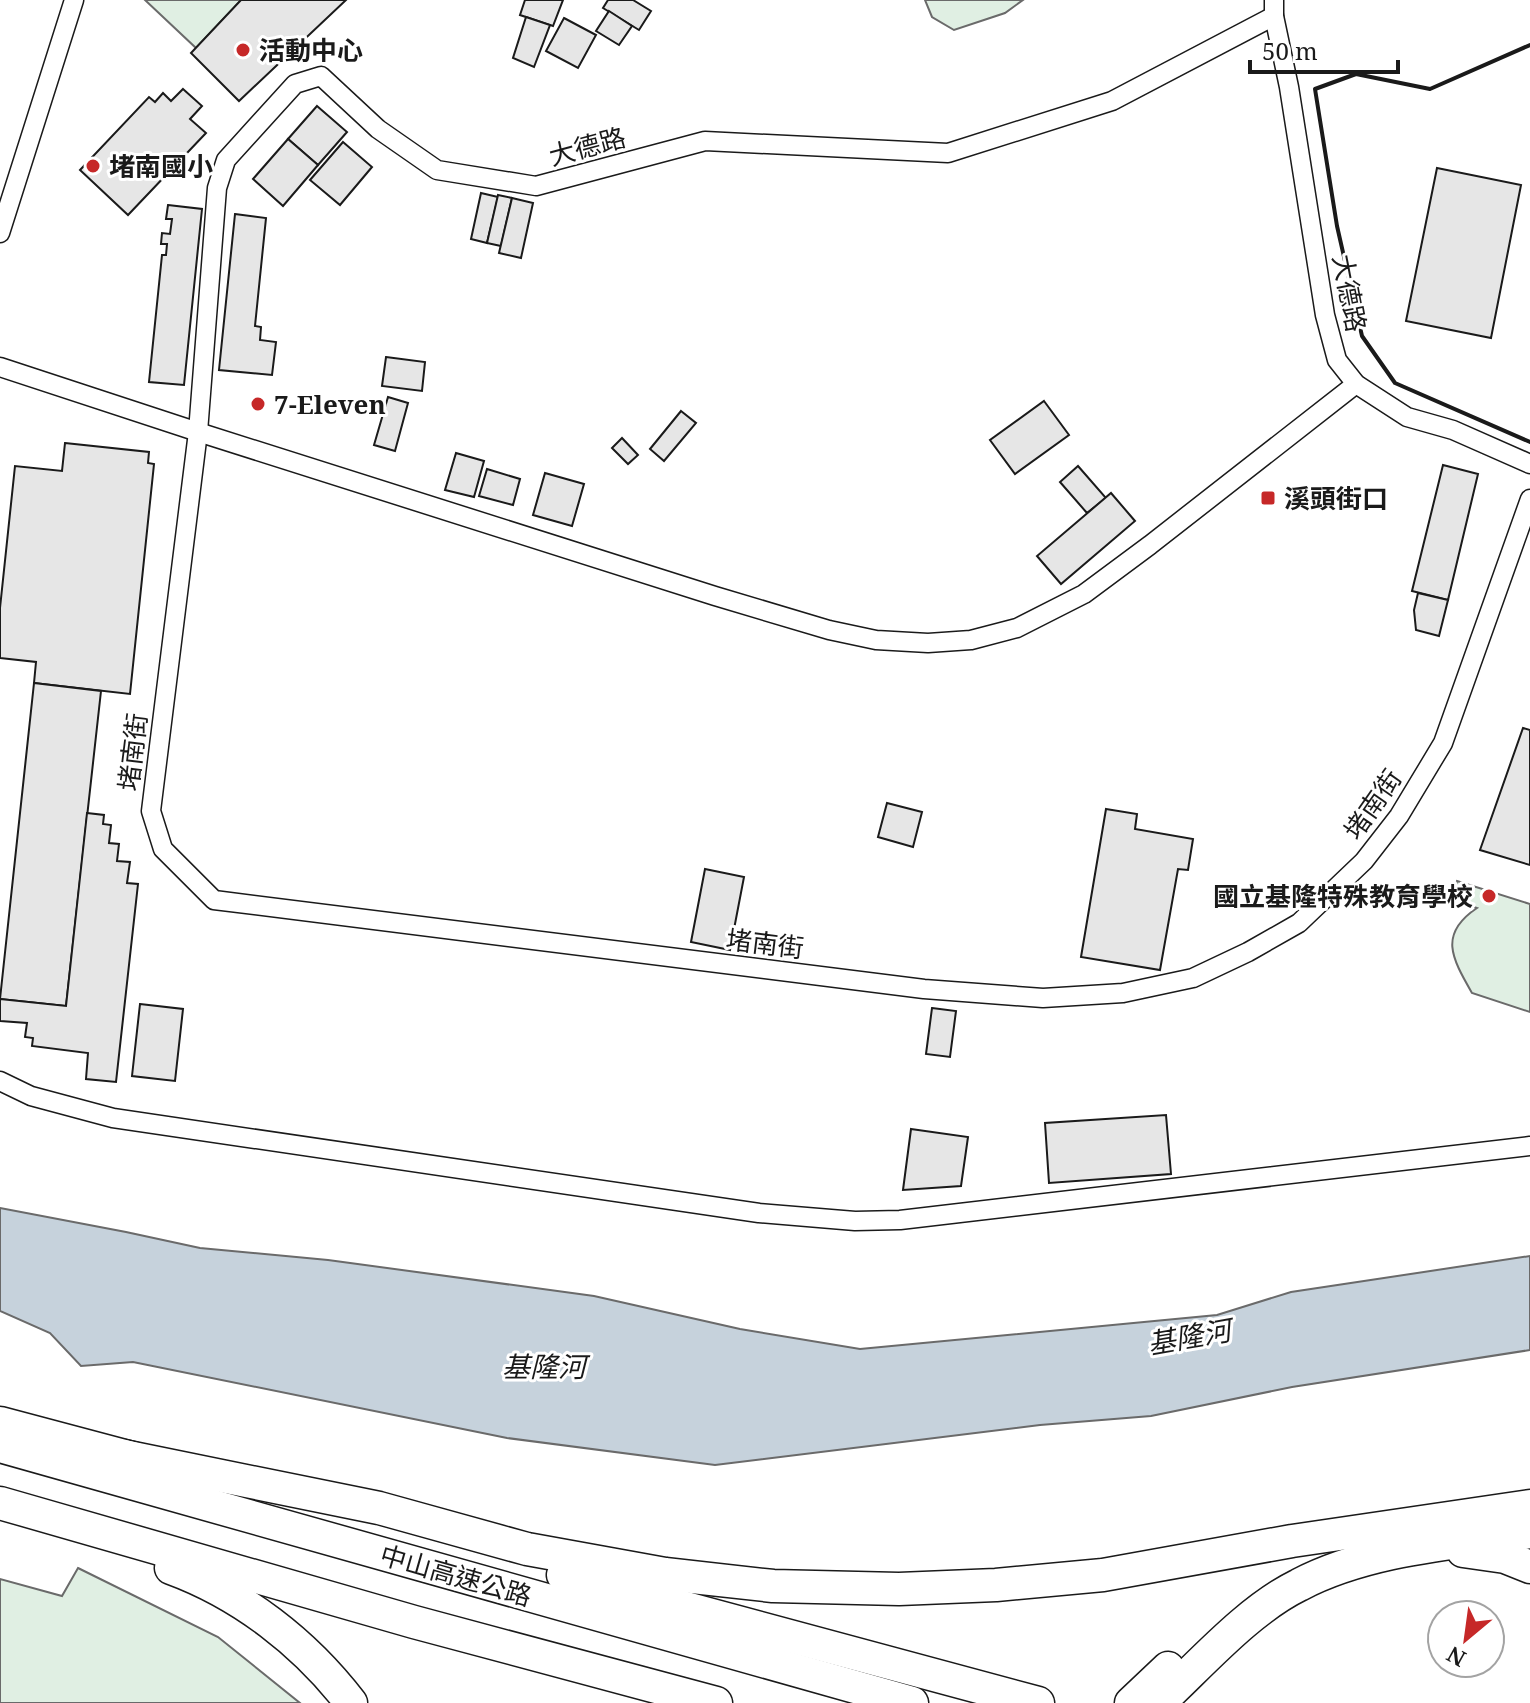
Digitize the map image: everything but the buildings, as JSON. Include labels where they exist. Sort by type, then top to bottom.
[{"type":"highway","points":[[0,1423],[1038,1703]]},
{"type":"highway","name":"中山高速公路","points":[[0,1446],[912,1703]]},
{"type":"highway","points":[[123,1456],[379,1508],[527,1549],[665,1574],[773,1586],[913,1589],[996,1585],[1087,1576],[1292,1541],[1530,1532]]},
{"type":"highway","points":[[0,1503],[414,1622],[716,1703]]},
{"type":"highway","points":[[1131,1703],[1162,1692],[1223,1615],[1289,1568],[1327,1550],[1431,1534],[1530,1506]]},
{"type":"highway","points":[[0,1515],[108,1546],[178,1571],[243,1603],[297,1644],[351,1703]]},
{"type":"highway","points":[[1431,1534],[1530,1567]]},
{"type":"street","points":[[0,233],[74,0]]},
{"type":"street","name":"大德路","points":[[198,432],[217,188],[226,160],[295,84],[321,76],[378,129],[437,170],[536,186],[705,141],[948,153],[1112,101],[1274,8],[1325,315],[1337,360],[1356,384],[1407,417],[1453,430],[1530,464]]},
{"type":"street","points":[[0,367],[829,630],[876,640],[928,643],[971,640],[1017,628],[1084,594],[1356,384]]},
{"type":"street","name":"堵南街","points":[[198,432],[151,811],[163,849],[214,900],[908,987],[1043,998],[1123,993],[1193,978],[1299,923],[1364,861],[1399,816],[1443,743],[1530,499]]},
{"type":"street","points":[[0,1081],[31,1096],[113,1118],[759,1213],[855,1221],[900,1220],[1530,1146]]},
{"type":"green space","points":[[145,0],[241,0],[196,48]]},
{"type":"green space","points":[[925,0],[1023,0],[1005,13],[954,30],[932,17]]},
{"type":"green space","points":[[1457,881],[1530,904],[1530,1012],[1472,993],[1452,947],[1457,927],[1477,908],[1452,899]]},
{"type":"green space","points":[[78,1568],[218,1637],[300,1703],[0,1703],[0,1579],[62,1596]]},
{"type":"water","name":"基隆河","points":[[0,1208],[200,1248],[328,1260],[594,1296],[740,1329],[860,1349],[1217,1315],[1291,1292],[1530,1256],[1530,1350],[1292,1387],[1151,1416],[1040,1425],[715,1465],[507,1438],[133,1362],[81,1366],[50,1333],[0,1311]]},
{"type":"wall","points":[[1530,45],[1430,89],[1356,74],[1315,89],[1337,226],[1362,336],[1395,383],[1530,442]]},
{"type":"place","name":"活動中心","points":[[243,50]]},
{"type":"place","name":"堵南國小","points":[[93,166]]},
{"type":"place","name":"7-Eleven","points":[[258,404]]},
{"type":"place","name":"溪頭街口","points":[[1268,498]]},
{"type":"place","name":"國立基隆特殊教育學校","points":[[1489,896]]}]
